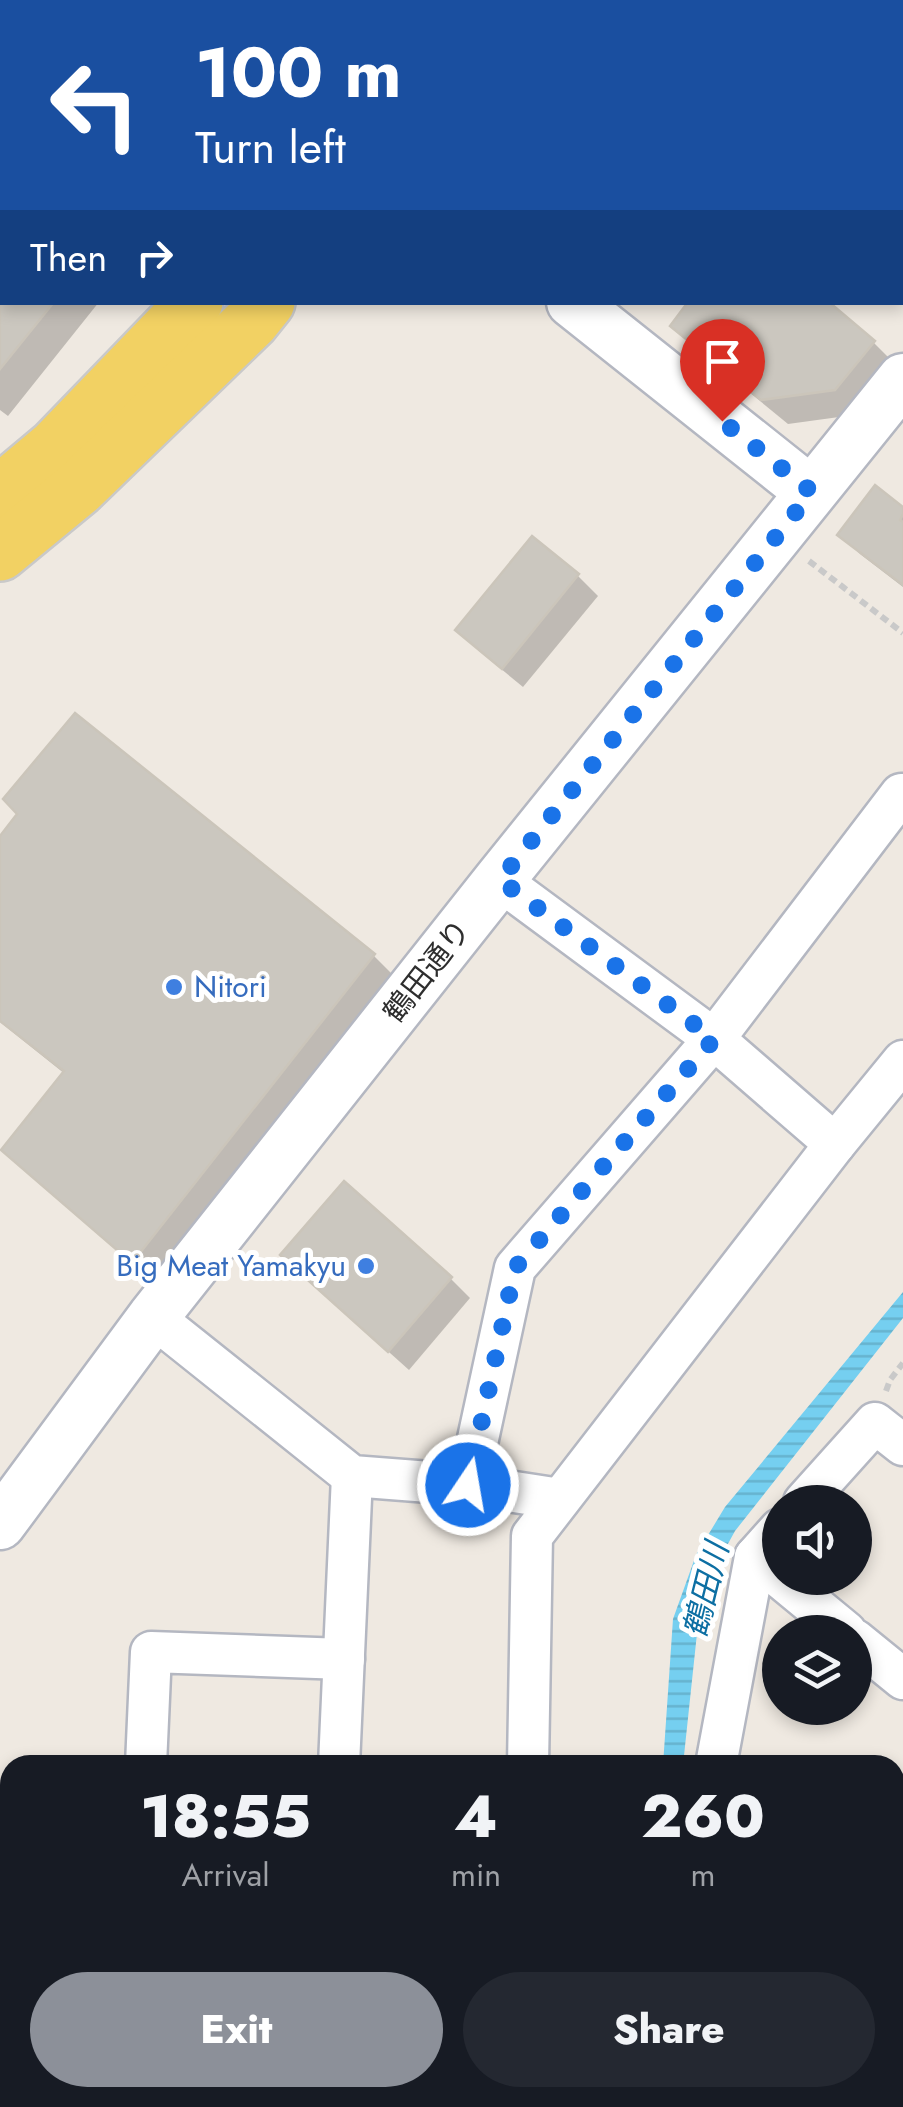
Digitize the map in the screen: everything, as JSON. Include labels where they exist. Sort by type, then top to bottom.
[{"type":"main road","points":[[0,493],[54,447],[192,305]]},
{"type":"main road","points":[[0,554],[79,488],[264,305]]},
{"type":"street","points":[[576,305],[812,492]]},
{"type":"street","name":"鶴田通り","points":[[0,1524],[153,1317],[903,379]]},
{"type":"street","points":[[468,1485],[515,1268],[714,1039],[903,796]]},
{"type":"street","points":[[500,880],[714,1039],[835,1144]]},
{"type":"street","points":[[528,1755],[532,1536],[903,1060]]},
{"type":"street","points":[[153,1317],[352,1476],[468,1485],[560,1499]]},
{"type":"street","points":[[819,1485],[875,1423],[903,1446]]},
{"type":"street","points":[[339,1755],[352,1476]]},
{"type":"street","points":[[718,1755],[762,1565]]},
{"type":"street","points":[[813,1595],[831,1615]]},
{"type":"street","points":[[146,1755],[151,1652],[344,1659]]},
{"type":"street","points":[[872,1654],[903,1679]]},
{"type":"path","points":[[776,536],[903,633]]},
{"type":"path","points":[[885,1397],[890,1380],[903,1362]]},
{"type":"water","name":"鶴田川","points":[[903,1292],[903,1318],[771,1485],[762,1485],[762,1497],[735,1531],[713,1571],[698,1624],[684,1755],[664,1755],[673,1619],[696,1555],[725,1507]]},
{"type":"building","points":[[0,305],[52,305],[0,369]]},
{"type":"building","points":[[686,305],[833,305],[875,341],[835,390],[761,400],[670,326]]},
{"type":"building","points":[[875,485],[903,507],[903,585],[837,535]]},
{"type":"building","points":[[532,536],[579,574],[502,669],[455,630]]},
{"type":"building","name":"Nitori","points":[[75,713],[375,954],[132,1263],[1,1150],[64,1071],[0,1021],[0,836],[17,814],[3,799]]},
{"type":"building","name":"Big Meat Yamakyu","points":[[344,1181],[452,1277],[388,1352],[280,1255]]},
{"type":"place","name":"Nitori","points":[[174,987]]},
{"type":"place","name":"Big Meat Yamakyu","points":[[366,1266]]},
{"type":"route","points":[[468,1485],[515,1268],[714,1039],[500,880],[812,492],[722,421]]}]
